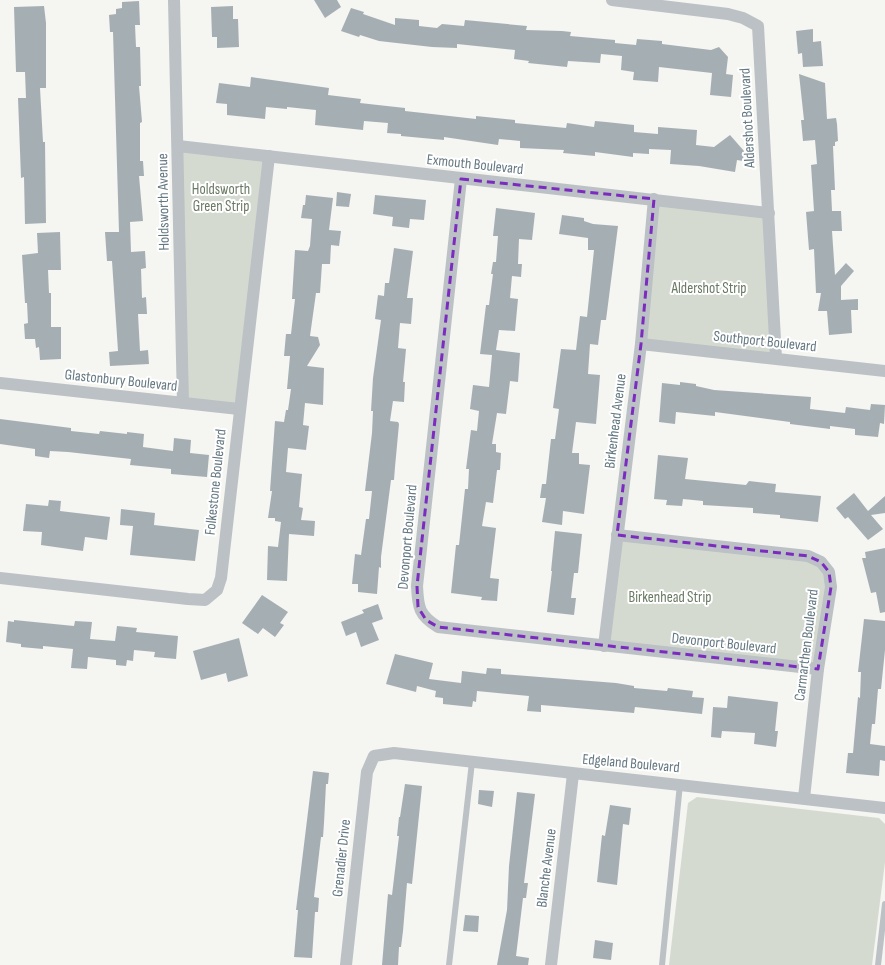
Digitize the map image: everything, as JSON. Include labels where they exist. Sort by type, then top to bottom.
[{"type":"street","name":"Holdsworth Avenue","points":[[174,0],[183,403]]},
{"type":"street","name":"Aldershot Boulevard","points":[[612,0],[728,14],[743,18],[758,26],[776,358]]},
{"type":"street","name":"Exmouth Boulevard","points":[[178,146],[769,213]]},
{"type":"street","name":"Folkestone Boulevard","points":[[0,578],[205,600],[218,590],[221,578],[239,409],[269,156]]},
{"type":"street","name":"Devonport Boulevard","points":[[461,179],[417,586],[418,608],[426,620],[438,627],[818,670]]},
{"type":"street","name":"Birkenhead Avenue","points":[[604,646],[641,344],[654,199]]},
{"type":"street","name":"Southport Boulevard","points":[[641,344],[885,371]]},
{"type":"street","name":"Glastonbury Boulevard","points":[[0,383],[239,409]]},
{"type":"street","name":"Carmarthen Boulevard","points":[[617,535],[808,556],[821,562],[829,572],[831,587],[818,670],[804,798]]},
{"type":"street","name":"Edgeland Boulevard","points":[[374,756],[394,753],[885,808]]},
{"type":"street","name":"Grenadier Drive","points":[[346,965],[367,772],[374,756]]},
{"type":"street","name":"Blanche Avenue","points":[[551,965],[573,774]]},
{"type":"lane","points":[[449,965],[472,762]]},
{"type":"lane","points":[[662,965],[680,784]]},
{"type":"lane","points":[[878,965],[885,904]]},
{"type":"highlighted area","points":[[461,179],[654,199],[641,344],[617,535],[808,556],[821,562],[829,572],[831,587],[818,669],[438,627],[426,620],[418,607],[417,586]]},
{"type":"green space","name":"Holdsworth Green Strip","points":[[178,146],[269,156],[239,409],[183,403]]},
{"type":"green space","name":"Aldershot Strip","points":[[654,199],[769,213],[776,358],[641,344]]},
{"type":"green space","name":"Birkenhead Strip","points":[[617,535],[808,556],[829,572],[818,669],[604,646]]},
{"type":"green space","points":[[697,797],[879,818],[885,824],[885,862],[872,965],[669,965],[688,803]]},
{"type":"building","points":[[314,0],[337,0],[341,7],[325,18]]},
{"type":"building","points":[[139,1],[140,25],[135,25],[136,47],[140,47],[141,86],[139,86],[142,122],[140,123],[140,161],[143,161],[144,176],[139,176],[143,221],[130,222],[131,252],[145,251],[146,268],[141,269],[142,298],[146,297],[147,314],[138,314],[140,351],[148,350],[149,364],[110,366],[109,352],[118,351],[112,261],[107,261],[105,232],[119,232],[113,32],[110,32],[109,15],[116,14],[116,9],[122,8],[122,2]]},
{"type":"building","points":[[44,6],[46,23],[46,88],[40,88],[43,142],[45,142],[46,223],[25,224],[24,177],[21,178],[18,98],[26,98],[25,72],[16,72],[14,7]]},
{"type":"building","points":[[233,6],[233,19],[238,19],[239,47],[217,48],[217,37],[212,37],[211,7]]},
{"type":"building","points":[[351,8],[364,12],[363,14],[395,25],[395,18],[419,20],[419,26],[437,28],[442,24],[464,26],[465,20],[527,26],[526,30],[571,32],[570,36],[615,40],[615,43],[636,45],[637,39],[662,41],[662,44],[711,50],[719,47],[728,57],[726,74],[733,75],[731,97],[710,95],[712,73],[659,67],[658,82],[633,80],[634,72],[621,70],[622,56],[601,54],[600,63],[568,61],[567,67],[528,63],[529,61],[514,59],[515,50],[457,44],[457,48],[432,47],[379,41],[360,35],[359,37],[341,31]]},
{"type":"building","points":[[813,29],[813,42],[821,41],[823,66],[803,67],[802,53],[798,54],[796,31]]},
{"type":"building","points":[[799,74],[825,83],[827,119],[836,118],[838,141],[835,142],[835,146],[833,146],[835,190],[831,190],[832,211],[841,211],[842,231],[832,231],[835,275],[846,263],[854,271],[841,286],[841,300],[858,299],[858,310],[851,310],[852,333],[829,335],[827,311],[818,311],[821,293],[816,293],[814,249],[809,250],[806,212],[814,211],[811,165],[817,164],[815,140],[803,141],[801,120],[804,120]]},
{"type":"building","points":[[251,77],[329,88],[328,95],[361,99],[360,103],[405,108],[405,111],[476,119],[476,116],[515,120],[515,123],[566,128],[567,123],[594,127],[595,121],[606,122],[634,125],[634,132],[658,134],[658,127],[697,130],[696,145],[714,147],[730,135],[744,151],[743,161],[737,160],[735,172],[699,166],[670,164],[671,150],[649,149],[649,154],[633,153],[633,157],[595,152],[595,156],[563,153],[564,150],[520,148],[520,141],[499,139],[498,145],[444,137],[444,140],[401,136],[401,134],[387,133],[388,123],[364,121],[363,130],[315,125],[316,110],[287,107],[287,109],[266,107],[265,119],[227,115],[227,104],[216,103],[219,83],[250,87]]},
{"type":"building","points":[[337,192],[351,194],[349,207],[336,206]]},
{"type":"building","points":[[306,195],[333,198],[329,230],[341,231],[339,246],[331,245],[330,264],[322,264],[320,293],[316,293],[310,336],[318,337],[320,345],[307,366],[324,368],[323,405],[305,403],[303,425],[309,426],[306,450],[288,448],[286,472],[302,474],[299,507],[303,508],[301,520],[315,521],[314,536],[289,534],[287,581],[267,580],[268,546],[278,547],[281,522],[275,521],[275,518],[268,518],[272,491],[270,491],[275,421],[284,422],[286,410],[288,410],[291,389],[287,389],[290,356],[284,356],[286,334],[291,334],[295,299],[292,299],[295,250],[308,251],[310,246],[312,219],[301,218]]},
{"type":"building","points":[[375,195],[426,200],[424,220],[410,219],[409,228],[392,226],[393,217],[373,214]]},
{"type":"building","points":[[496,208],[535,213],[532,240],[519,239],[518,264],[522,264],[521,277],[512,276],[510,298],[518,299],[515,331],[499,330],[496,350],[520,353],[518,382],[510,381],[506,414],[497,413],[492,444],[496,444],[496,452],[501,453],[500,470],[497,470],[493,503],[486,502],[482,526],[496,528],[490,578],[499,579],[497,601],[481,600],[482,597],[451,593],[456,545],[459,545],[465,489],[468,489],[469,469],[466,469],[471,430],[477,431],[479,411],[470,409],[473,385],[489,387],[492,355],[480,354],[486,305],[489,305],[493,262],[496,262],[498,236],[493,236]]},
{"type":"building","points":[[562,215],[584,218],[584,221],[593,224],[618,226],[606,320],[601,320],[598,345],[590,344],[588,374],[600,375],[596,424],[576,422],[572,453],[579,453],[579,464],[590,465],[584,514],[563,511],[562,525],[542,522],[546,498],[540,498],[542,484],[546,484],[551,439],[555,439],[559,409],[553,408],[561,349],[576,350],[580,316],[587,317],[594,250],[588,250],[588,238],[559,234]]},
{"type":"building","points":[[60,232],[61,270],[48,270],[49,293],[51,293],[51,327],[61,327],[61,359],[40,360],[39,347],[36,348],[35,339],[25,339],[24,324],[28,323],[27,303],[25,303],[22,255],[38,253],[37,233]]},
{"type":"building","points":[[394,248],[413,251],[407,298],[413,298],[411,324],[400,323],[398,348],[406,349],[403,382],[405,382],[404,402],[393,401],[390,421],[398,422],[399,424],[394,480],[391,480],[381,557],[381,568],[379,567],[377,594],[358,592],[358,584],[352,584],[355,554],[361,555],[366,519],[369,519],[372,491],[365,491],[372,433],[373,411],[371,411],[373,378],[381,320],[375,319],[378,295],[384,296],[385,283],[389,283]]},
{"type":"building","points":[[680,382],[696,384],[696,386],[714,390],[811,397],[810,409],[845,413],[846,407],[870,410],[871,404],[885,405],[884,424],[880,423],[878,437],[855,435],[855,429],[830,426],[830,429],[715,412],[715,416],[676,412],[675,424],[659,422],[662,383],[680,385]]},
{"type":"building","points":[[0,419],[71,428],[71,431],[99,434],[100,431],[144,434],[143,447],[173,451],[174,438],[191,440],[190,453],[209,455],[207,477],[171,474],[171,469],[130,465],[131,459],[50,451],[49,458],[35,456],[35,449],[0,444]]},
{"type":"building","points":[[658,455],[688,458],[685,479],[746,485],[749,481],[776,484],[775,492],[821,496],[818,522],[780,518],[780,515],[753,513],[753,508],[703,505],[703,501],[683,499],[682,506],[666,505],[667,500],[654,499]]},
{"type":"building","points":[[854,493],[868,511],[885,496],[885,513],[871,515],[883,529],[868,540],[848,517],[845,519],[836,508]]},
{"type":"building","points":[[49,500],[61,501],[60,511],[110,517],[107,540],[85,537],[83,551],[41,545],[42,532],[23,531],[26,504],[48,506]]},
{"type":"building","points":[[121,509],[155,513],[154,525],[199,530],[195,561],[130,555],[133,526],[120,525]]},
{"type":"building","points":[[555,531],[582,534],[578,573],[574,573],[571,598],[576,598],[574,615],[547,612]]},
{"type":"building","points":[[885,548],[885,612],[880,613],[876,592],[871,593],[862,558],[866,558],[865,552]]},
{"type":"building","points":[[262,595],[288,612],[280,623],[284,625],[275,637],[263,628],[258,634],[242,623]]},
{"type":"building","points":[[378,604],[383,619],[372,623],[379,640],[361,647],[356,632],[346,636],[341,622],[364,613],[362,610]]},
{"type":"building","points":[[864,619],[885,621],[885,650],[881,689],[878,689],[875,724],[872,724],[870,744],[885,746],[885,761],[880,760],[879,776],[846,773],[848,753],[853,753],[858,697],[860,698],[861,672],[858,672]]},
{"type":"building","points":[[14,620],[74,626],[75,621],[92,622],[90,639],[115,641],[117,626],[137,628],[136,632],[178,636],[176,659],[154,657],[155,652],[134,650],[133,661],[127,660],[126,666],[116,665],[116,660],[88,657],[87,669],[71,668],[73,649],[43,646],[43,649],[21,647],[21,644],[6,642],[8,621],[14,622]]},
{"type":"building","points":[[239,638],[248,676],[228,682],[226,673],[201,680],[193,651]]},
{"type":"building","points":[[395,654],[433,663],[429,679],[461,683],[462,671],[486,674],[487,668],[501,669],[501,674],[616,683],[634,686],[634,688],[667,691],[668,688],[693,691],[692,697],[704,698],[702,714],[635,707],[634,713],[541,705],[541,712],[527,711],[529,696],[477,691],[476,702],[473,701],[472,707],[443,704],[443,698],[435,697],[436,691],[417,686],[416,692],[386,684]]},
{"type":"building","points":[[728,696],[778,702],[775,731],[778,731],[776,747],[754,744],[755,733],[722,731],[721,738],[711,737],[713,707],[727,708]]},
{"type":"building","points":[[313,771],[329,773],[328,784],[326,784],[323,837],[321,837],[314,897],[319,898],[318,912],[315,912],[312,958],[294,957],[298,910],[296,910]]},
{"type":"building","points":[[405,784],[422,786],[412,884],[407,883],[403,931],[401,947],[399,947],[398,965],[382,965],[388,894],[392,895],[399,836],[397,836],[399,817]]},
{"type":"building","points":[[479,790],[494,791],[492,807],[478,804]]},
{"type":"building","points":[[517,792],[535,794],[524,883],[528,883],[526,898],[523,898],[516,956],[529,958],[528,965],[497,965],[507,910],[509,866]]},
{"type":"building","points":[[610,805],[631,808],[629,825],[623,824],[617,885],[597,882],[602,835],[605,836]]},
{"type":"building","points":[[465,915],[479,916],[478,932],[463,931]]},
{"type":"building","points":[[595,940],[613,943],[611,960],[593,958]]}]
